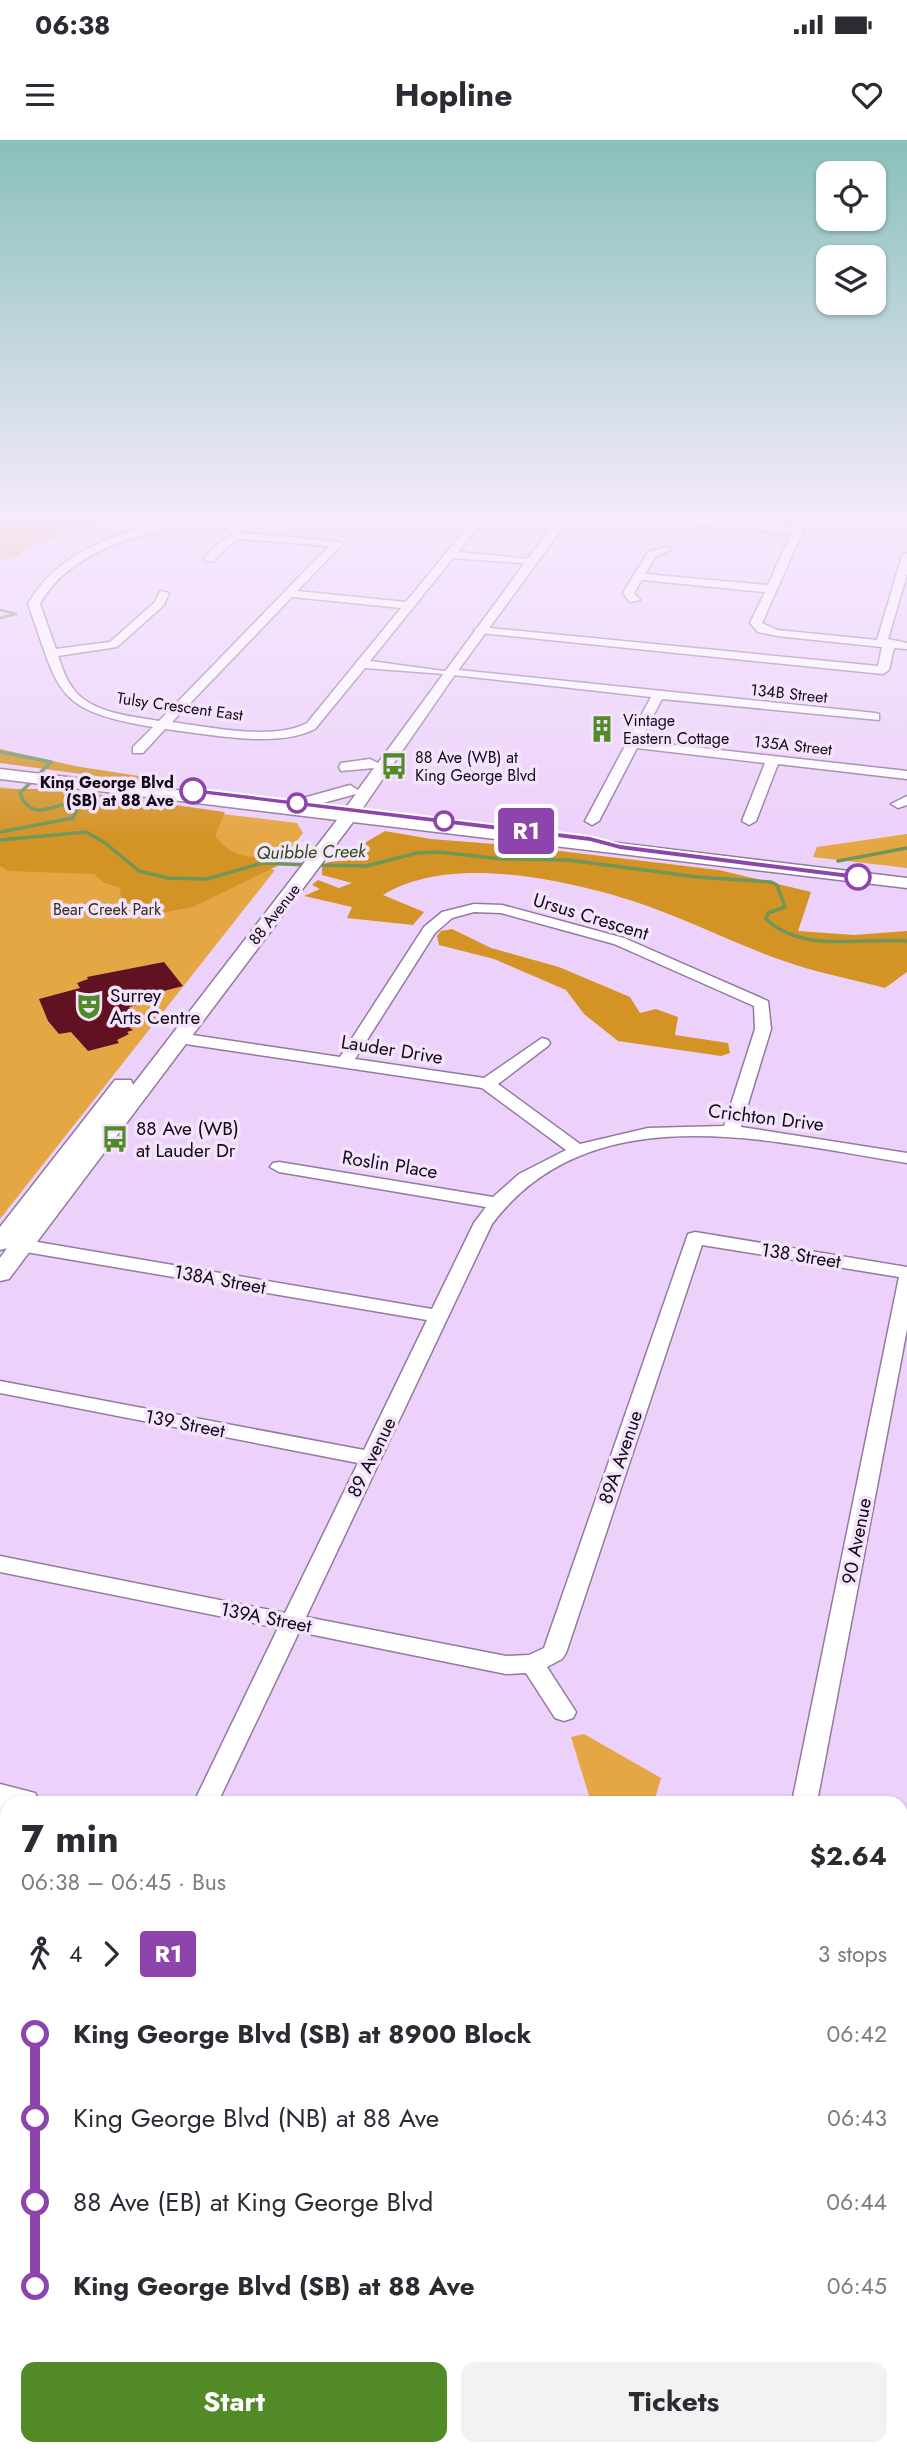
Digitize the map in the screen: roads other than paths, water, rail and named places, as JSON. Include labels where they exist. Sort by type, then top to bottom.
[{"type":"main road","name":"88 Avenue","points":[[0,1274],[8,1244],[328,833],[480,623]]},
{"type":"main road","name":"88 Avenue","points":[[343,812],[350,790],[366,768],[486,623]]},
{"type":"main road","points":[[6,771],[590,839],[620,847]]},
{"type":"main road","points":[[299,807],[350,790]]},
{"type":"main road","points":[[299,807],[328,833],[393,822]]},
{"type":"main road","points":[[343,812],[393,822],[907,883]]},
{"type":"street","name":"Tulsy Crescent East","points":[[42,623],[68,692],[85,706],[110,715],[164,724],[287,736],[311,726],[362,664]]},
{"type":"street","points":[[54,653],[113,645],[139,623]]},
{"type":"street","points":[[138,750],[262,623]]},
{"type":"street","points":[[362,664],[396,623]]},
{"type":"street","points":[[756,623],[762,630],[777,633],[907,646]]},
{"type":"street","points":[[481,630],[883,670],[889,649],[882,639],[887,623]]},
{"type":"street","name":"134B Street","points":[[362,664],[875,717]]},
{"type":"street","points":[[592,821],[658,695]]},
{"type":"street","name":"135A Street","points":[[633,744],[907,775]]},
{"type":"street","points":[[749,821],[774,760]]},
{"type":"street","name":"Ursus Crescent","points":[[345,1063],[429,930],[447,915],[474,908],[502,909],[620,941],[762,1004],[763,1029],[731,1131]]},
{"type":"street","name":"Lauder Drive","points":[[174,1032],[345,1063],[487,1084],[579,1151]]},
{"type":"street","points":[[487,1084],[542,1043]]},
{"type":"street","name":"Crichton Drive","points":[[579,1151],[650,1134],[696,1130],[731,1131],[907,1158]]},
{"type":"street","name":"89 Avenue","points":[[209,1796],[482,1223],[495,1203],[549,1163],[579,1151]]},
{"type":"street","name":"Roslin Place","points":[[279,1167],[495,1203]]},
{"type":"street","name":"138 Street","points":[[695,1238],[907,1273]]},
{"type":"street","name":"89A Avenue","points":[[533,1664],[554,1653],[695,1238]]},
{"type":"street","name":"138A Street","points":[[8,1244],[439,1316]]},
{"type":"street","name":"90 Avenue","points":[[806,1796],[907,1279]]},
{"type":"street","name":"139 Street","points":[[0,1387],[370,1458]]},
{"type":"street","name":"139A Street","points":[[0,1564],[506,1665],[533,1664]]},
{"type":"street","points":[[533,1664],[564,1712]]},
{"type":"waterway","points":[[0,752],[51,762],[20,793],[28,806],[40,810],[68,803],[78,808],[73,818],[0,832]]},
{"type":"waterway","name":"Quibble Creek","points":[[0,840],[86,832],[104,842],[139,871],[168,878],[207,879],[262,863],[308,865]]},
{"type":"waterway","points":[[838,861],[907,848]]},
{"type":"waterway","name":"Quibble Creek","points":[[317,865],[366,866],[417,853],[438,852],[503,859],[568,860],[698,877],[771,882],[777,885],[785,907],[768,913],[766,919],[797,937],[833,942],[907,941]]},
{"type":"place","name":"Vintage Eastern Cottage","points":[[602,729]]},
{"type":"place","name":"88 Ave (WB) at King George Blvd","points":[[394,766]]},
{"type":"place","name":"King George Blvd (SB) at 88 Ave","points":[[193,791]]},
{"type":"place","name":"Surrey Arts Centre","points":[[89,1006]]},
{"type":"place","name":"88 Ave (WB) at Lauder Dr","points":[[115,1139]]},
{"type":"park label","name":"Bear Creek Park","points":[[107,909]]}]
